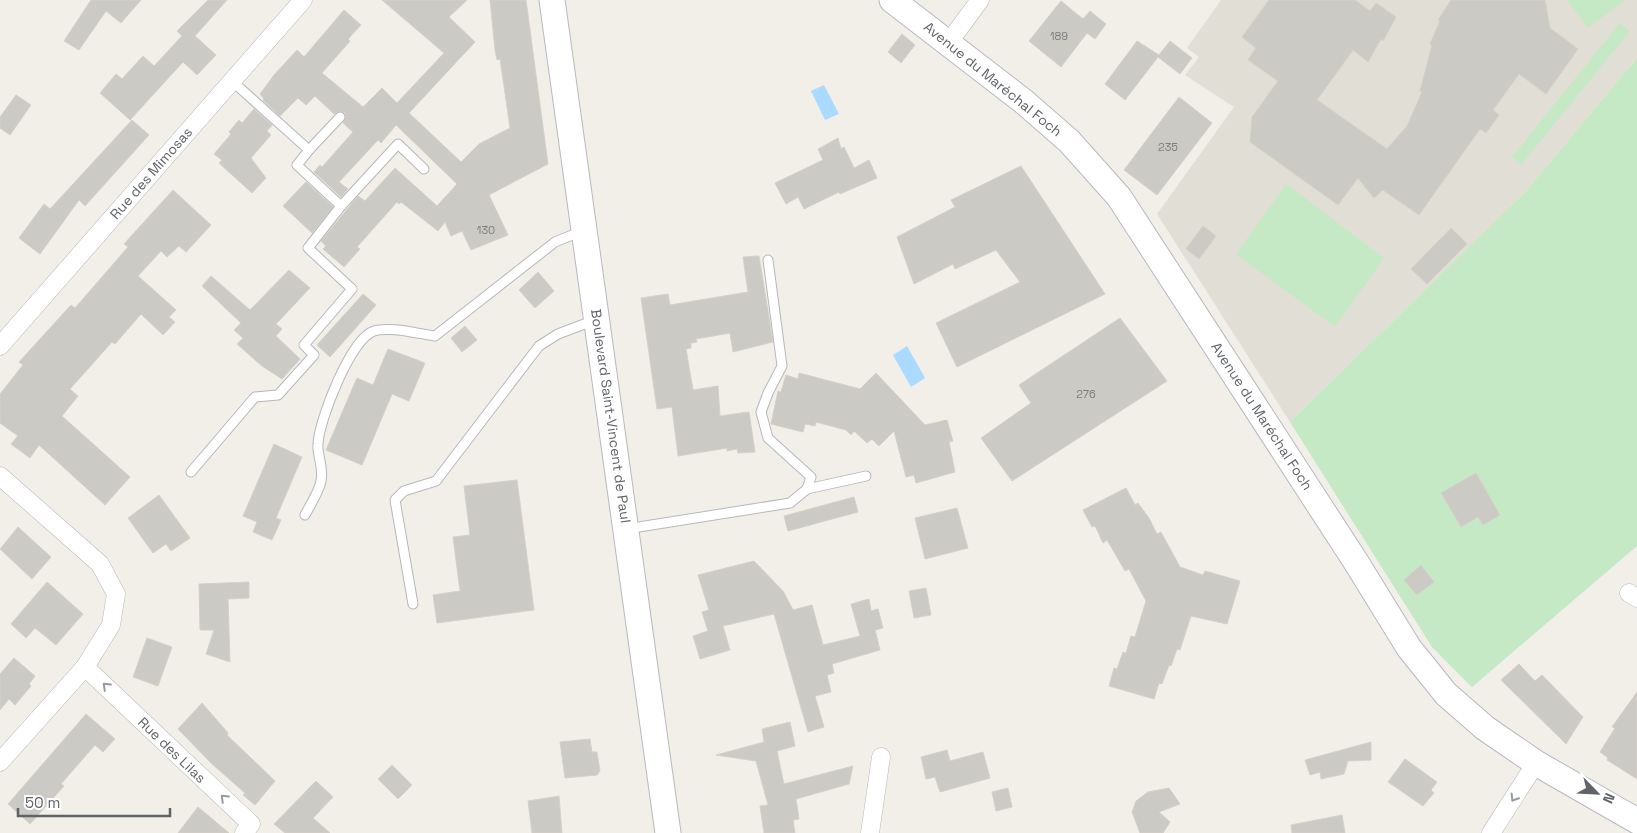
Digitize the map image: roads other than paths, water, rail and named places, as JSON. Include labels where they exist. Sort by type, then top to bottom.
[{"type":"main road","name":"Boulevard Saint-Vincent de Paul","points":[[552,0],[668,833]]},
{"type":"main road","name":"Avenue du Maréchal Foch","points":[[892,0],[949,42],[1023,101],[1069,141],[1119,197],[1356,562],[1409,648],[1446,694],[1485,728],[1536,762],[1637,821]]},
{"type":"street","name":"Rue des Mimosas","points":[[0,346],[303,0]]},
{"type":"street","points":[[949,42],[980,0]]},
{"type":"street","points":[[0,476],[100,564],[116,594],[111,625],[85,667],[0,762]]},
{"type":"street","name":"Rue des Lilas","points":[[85,667],[251,830]]},
{"type":"street","points":[[870,833],[881,757]]},
{"type":"street","points":[[1491,833],[1536,762]]},
{"type":"lane","points":[[232,81],[309,150]]},
{"type":"lane","points":[[340,117],[297,165],[341,206]]},
{"type":"lane","points":[[191,472],[254,397],[278,395],[314,355],[304,345],[352,289],[308,248],[341,206],[398,144],[424,169]]},
{"type":"lane","points":[[305,515],[321,483],[323,465],[317,444],[326,408],[355,346],[374,330],[402,331],[435,336],[555,242],[585,230]]},
{"type":"lane","points":[[768,260],[782,366],[768,393],[761,412],[768,438],[811,477],[807,489]]},
{"type":"lane","points":[[413,604],[394,500],[404,491],[436,481],[539,346],[558,334],[597,319]]},
{"type":"lane","points":[[626,529],[790,503],[807,489],[866,476]]},
{"type":"water","points":[[824,85],[839,114],[825,120],[811,91]]},
{"type":"water","points":[[907,346],[925,378],[911,387],[893,355]]}]
